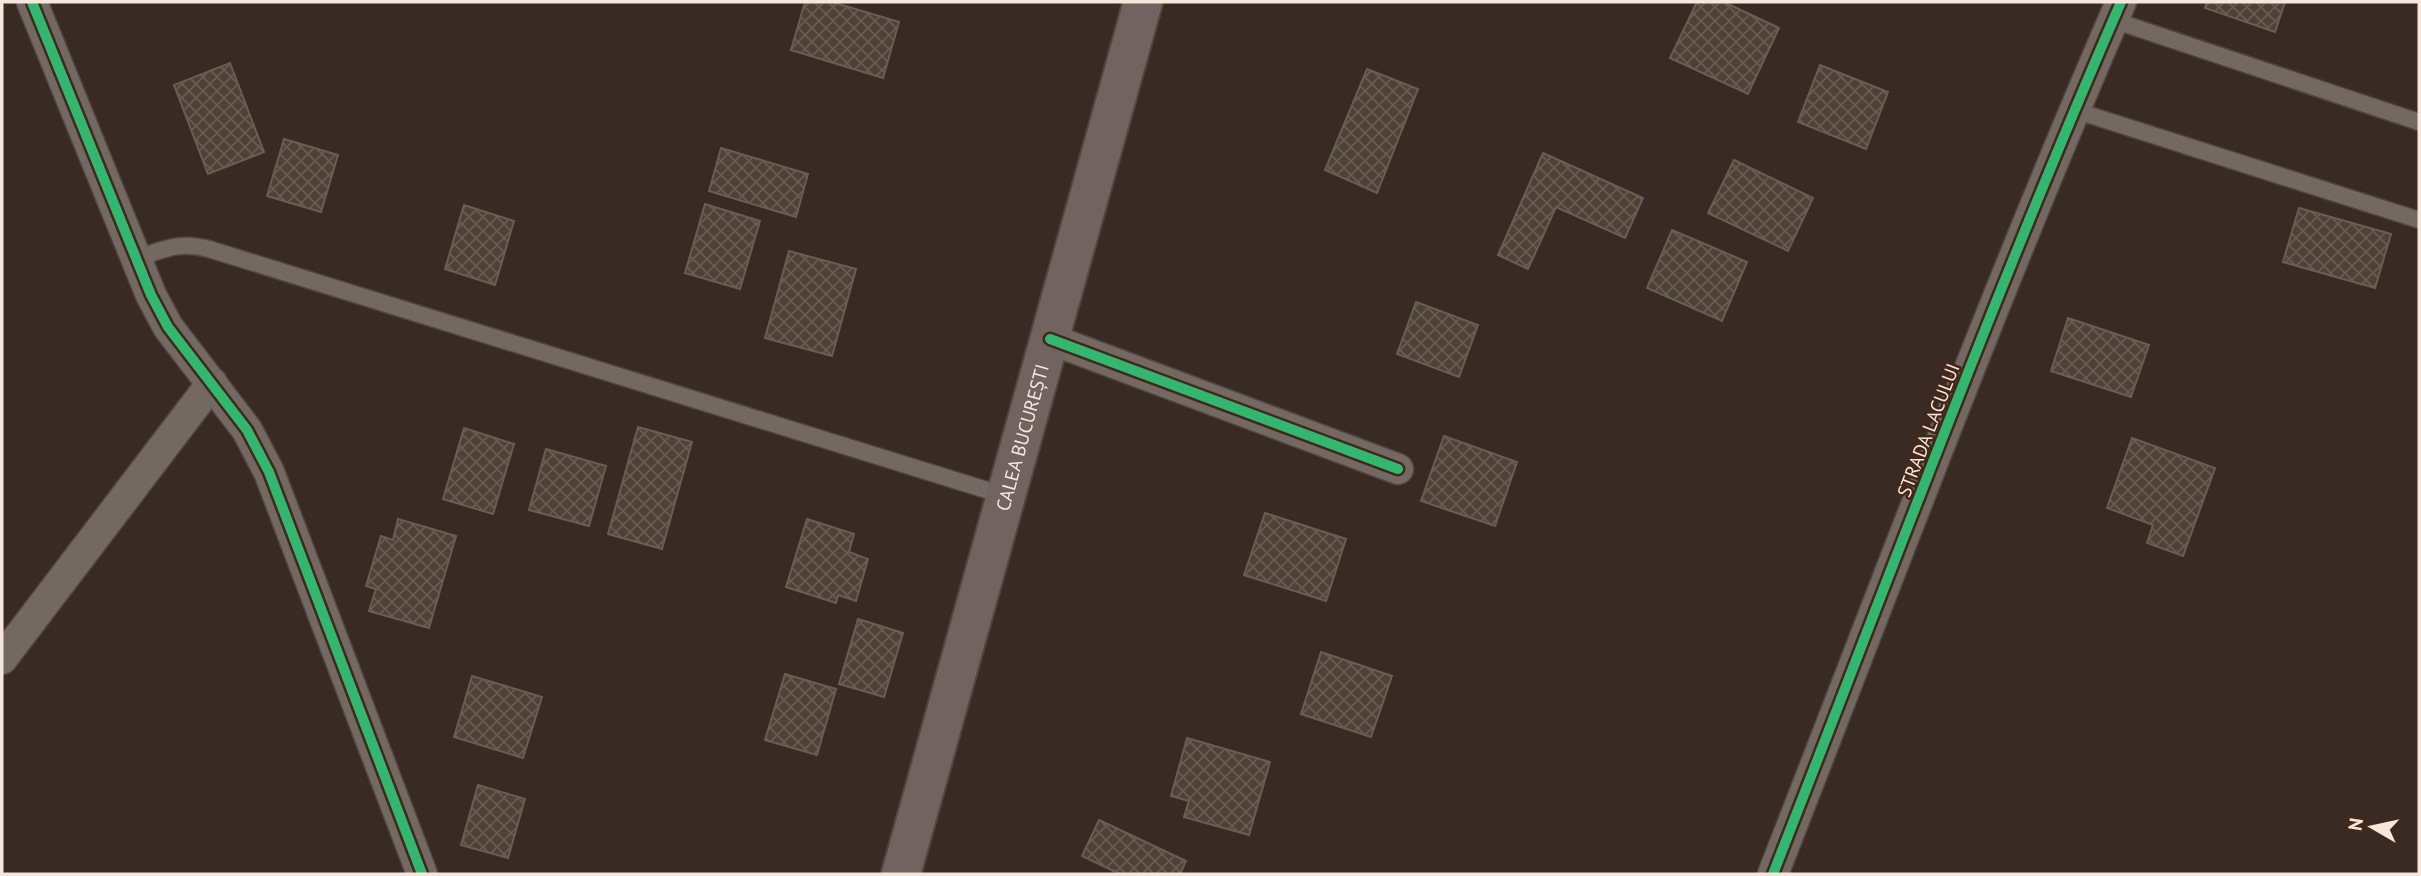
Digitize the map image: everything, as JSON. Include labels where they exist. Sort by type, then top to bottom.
[{"type":"main road","name":"CALEA BUCUREȘTI","points":[[901,874],[1143,2]]},
{"type":"street","points":[[32,2],[151,295],[168,327],[247,430],[269,472],[422,874]]},
{"type":"street","name":"STRADA LACULUI","points":[[1773,874],[2074,110],[2118,11]]},
{"type":"street","points":[[1050,339],[1398,469]]},
{"type":"street","points":[[2,659],[212,383]]},
{"type":"lane","points":[[2118,11],[2419,122]]},
{"type":"lane","points":[[2074,110],[2419,220]]},
{"type":"lane","points":[[137,258],[179,244],[200,247],[1006,496]]},
{"type":"building","points":[[805,2],[832,2],[899,22],[883,78],[791,50]]},
{"type":"building","points":[[1697,2],[1724,2],[1779,28],[1748,94],[1670,58]]},
{"type":"building","points":[[2207,2],[2285,2],[2275,32],[2205,8]]},
{"type":"building","points":[[230,63],[264,152],[208,174],[174,85]]},
{"type":"building","points":[[1820,65],[1888,92],[1866,149],[1798,122]]},
{"type":"building","points":[[1367,69],[1418,89],[1377,193],[1325,170]]},
{"type":"building","points":[[284,139],[338,155],[321,212],[267,196]]},
{"type":"building","points":[[721,148],[808,174],[796,217],[709,191]]},
{"type":"building","points":[[1543,153],[1643,198],[1625,238],[1556,207],[1528,269],[1498,255]]},
{"type":"building","points":[[1734,160],[1813,198],[1788,251],[1708,213]]},
{"type":"building","points":[[705,204],[760,221],[740,289],[685,273]]},
{"type":"building","points":[[464,205],[514,221],[495,285],[445,269]]},
{"type":"building","points":[[2299,208],[2391,234],[2375,288],[2283,262]]},
{"type":"building","points":[[1672,230],[1747,262],[1722,321],[1647,288]]},
{"type":"building","points":[[789,251],[856,269],[832,356],[765,338]]},
{"type":"building","points":[[1416,302],[1478,325],[1459,377],[1397,354]]},
{"type":"building","points":[[2068,318],[2149,345],[2131,397],[2051,371]]},
{"type":"building","points":[[638,427],[692,442],[662,549],[608,534]]},
{"type":"building","points":[[464,428],[514,444],[493,514],[443,499]]},
{"type":"building","points":[[1444,436],[1517,462],[1495,526],[1421,501]]},
{"type":"building","points":[[2132,438],[2215,468],[2183,556],[2147,543],[2153,525],[2107,508]]},
{"type":"building","points":[[546,449],[606,466],[589,526],[529,510]]},
{"type":"building","points":[[1265,513],[1346,539],[1326,601],[1244,575]]},
{"type":"building","points":[[398,519],[456,536],[429,628],[369,611],[376,589],[366,586],[381,536],[393,540]]},
{"type":"building","points":[[807,519],[854,534],[849,552],[868,559],[856,601],[838,595],[836,603],[786,587]]},
{"type":"building","points":[[858,619],[903,633],[884,697],[839,684]]},
{"type":"building","points":[[1321,652],[1392,676],[1371,737],[1301,714]]},
{"type":"building","points":[[785,674],[836,689],[817,755],[765,740]]},
{"type":"building","points":[[472,676],[542,697],[523,758],[454,737]]},
{"type":"building","points":[[1187,738],[1270,762],[1249,835],[1184,817],[1189,801],[1171,796]]},
{"type":"building","points":[[478,785],[525,799],[508,858],[461,845]]},
{"type":"building","points":[[1099,820],[1186,861],[1180,874],[1120,874],[1082,856]]},
{"type":"cycle path","points":[[32,2],[151,295],[168,327],[247,430],[269,472],[422,874]]},
{"type":"cycle path","points":[[1773,874],[1986,327],[2121,2]]},
{"type":"cycle path","points":[[1050,339],[1398,469]]}]
